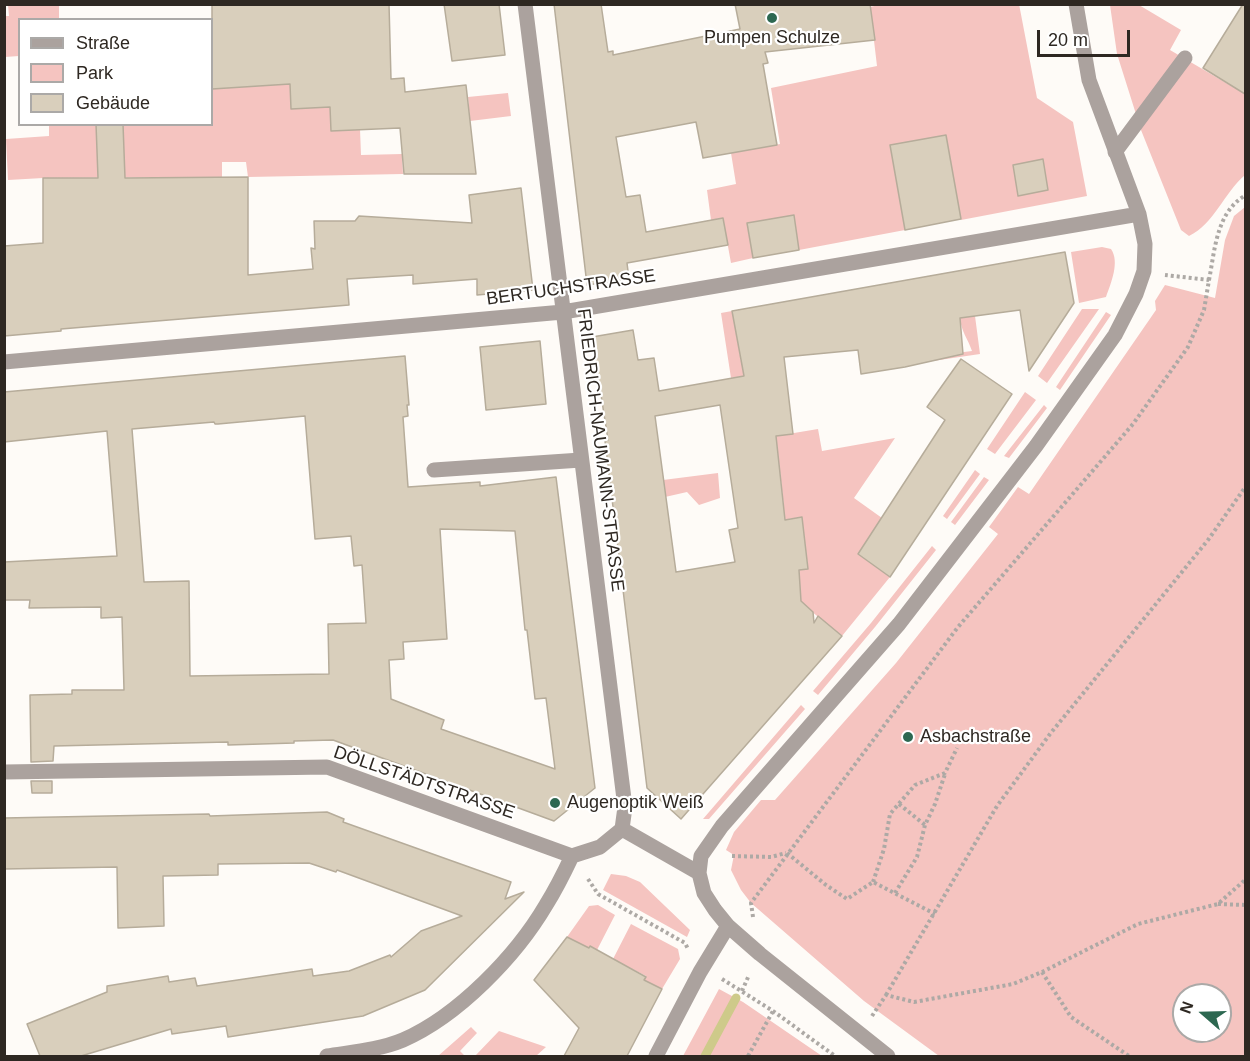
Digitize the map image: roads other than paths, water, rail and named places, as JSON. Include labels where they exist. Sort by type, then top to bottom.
[{"type":"street","name":"FRIEDRICH-NAUMANN-STRASSE","points":[[525,4],[625,807],[622,829]]},
{"type":"street","points":[[888,1056],[728,926],[704,893],[699,873],[701,856],[715,834],[899,624],[1036,446],[1115,335],[1136,294],[1144,271],[1145,244],[1139,214],[1089,80],[1076,4]]},
{"type":"street","points":[[1115,152],[1185,58]]},
{"type":"street","name":"BERTUCHSTRASSE","points":[[4,362],[563,312],[1139,214]]},
{"type":"street","points":[[434,470],[581,460]]},
{"type":"street","name":"DÖLLSTÄDTSTRASSE","points":[[4,772],[327,767],[572,856]]},
{"type":"street","points":[[327,1056],[375,1049],[402,1040],[426,1028],[454,1008],[490,976],[521,941],[546,907],[572,856],[600,847],[622,829],[699,873]]},
{"type":"street","points":[[656,1056],[728,926]]},
{"type":"waterway","points":[[705,1056],[736,998]]},
{"type":"place","name":"Pumpen Schulze","points":[[772,18]]},
{"type":"place","name":"Asbachstraße","points":[[908,737]]},
{"type":"place","name":"Augenoptik Weiß","points":[[555,803]]}]
